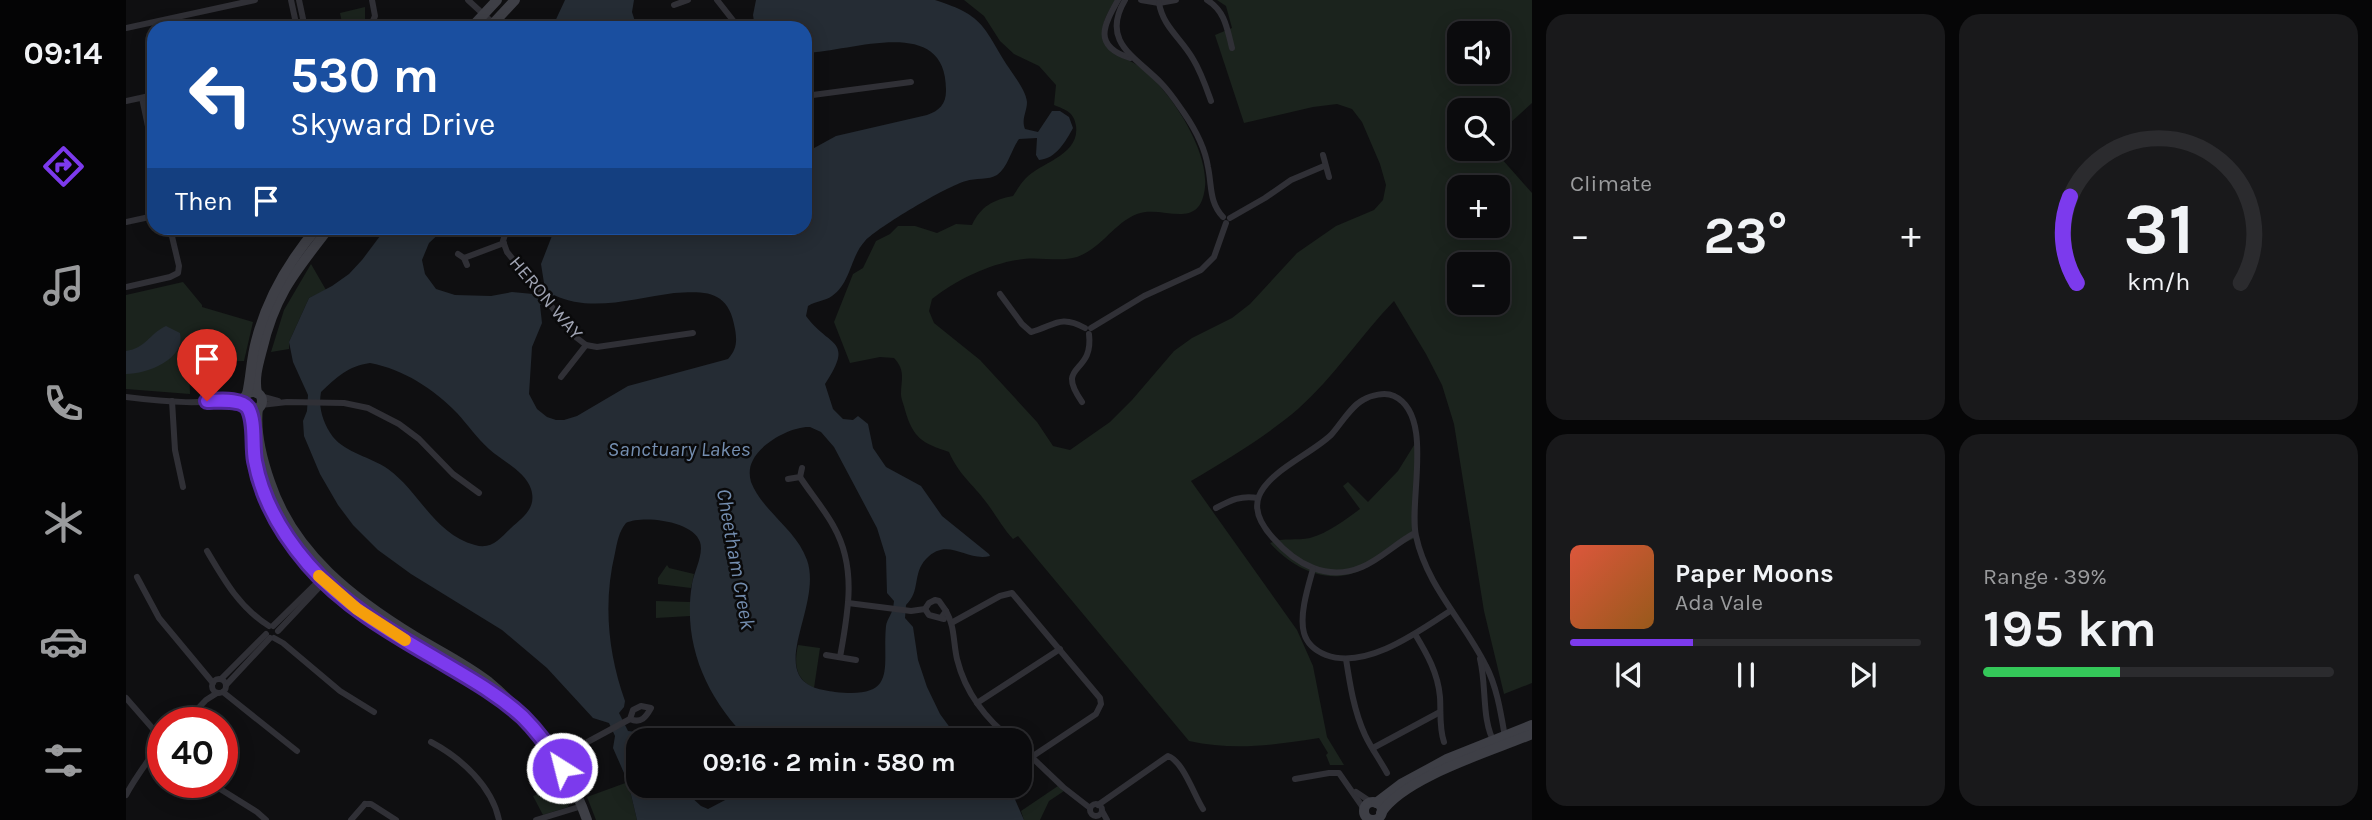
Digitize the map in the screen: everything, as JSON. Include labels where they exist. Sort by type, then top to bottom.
[{"type":"street","points":[[158,21],[255,0]]},
{"type":"street","points":[[291,0],[296,21]]},
{"type":"street","points":[[299,0],[304,21]]},
{"type":"street","points":[[372,0],[372,21]]},
{"type":"street","points":[[468,0],[488,21]]},
{"type":"street","points":[[478,21],[497,0]]},
{"type":"street","points":[[496,21],[515,0]]},
{"type":"street","points":[[674,5],[688,0]]},
{"type":"street","points":[[717,0],[734,21]]},
{"type":"street","points":[[1118,0],[1105,23],[1106,40],[1113,50],[1133,58]]},
{"type":"street","points":[[1125,0],[1117,15],[1117,34],[1133,58],[1161,83],[1188,118],[1206,158],[1214,206],[1226,219]]},
{"type":"street","points":[[1141,0],[1159,3],[1176,0]]},
{"type":"street","points":[[1207,0],[1220,9],[1232,48]]},
{"type":"street","points":[[1159,3],[1161,17],[1194,60],[1211,101]]},
{"type":"street","points":[[126,28],[147,23]]},
{"type":"street","points":[[1106,40],[1117,34]]},
{"type":"street","points":[[812,95],[911,82]]},
{"type":"street","points":[[126,101],[147,97]]},
{"type":"street","points":[[142,98],[147,122]]},
{"type":"street","points":[[1323,155],[1329,177]]},
{"type":"street","points":[[1088,330],[1144,296],[1188,277],[1209,264],[1214,257],[1226,219],[1291,180],[1324,166]]},
{"type":"street","points":[[126,222],[147,218]]},
{"type":"street","points":[[126,287],[178,273],[171,235]]},
{"type":"street","points":[[316,235],[273,313],[257,372],[251,421],[256,468],[265,495],[293,545],[325,578],[372,618],[475,681],[522,716],[556,759],[587,820]]},
{"type":"street","name":"HERON WAY","points":[[506,235],[504,243],[509,255],[577,338],[586,345],[597,347],[693,333]]},
{"type":"street","points":[[463,259],[504,243]]},
{"type":"street","points":[[1000,294],[1031,332],[1062,320],[1073,321],[1088,330]]},
{"type":"street","points":[[1082,402],[1073,389],[1071,374],[1090,352],[1088,330]]},
{"type":"street","points":[[561,377],[586,345]]},
{"type":"street","points":[[1415,533],[1361,567],[1336,573],[1313,569],[1300,564],[1265,530],[1258,514],[1258,498],[1270,480],[1317,447],[1362,400],[1378,394],[1393,396],[1404,404],[1411,416],[1417,440],[1418,466],[1413,507],[1420,554],[1450,611],[1488,669],[1506,740]]},
{"type":"street","points":[[126,397],[172,401],[228,400],[357,405],[383,415],[419,439],[453,474],[479,493]]},
{"type":"street","points":[[172,401],[175,450],[183,488]]},
{"type":"street","points":[[802,468],[800,477],[834,526],[841,541],[849,575],[840,657]]},
{"type":"street","points":[[788,479],[800,477]]},
{"type":"street","points":[[1216,508],[1234,499],[1247,496],[1258,498]]},
{"type":"street","points":[[207,551],[230,590],[283,643],[340,691],[377,712]]},
{"type":"street","points":[[1313,569],[1303,622],[1304,635],[1310,646],[1319,652],[1346,659],[1366,655],[1394,645],[1450,611]]},
{"type":"street","points":[[137,577],[159,618],[207,674],[261,724],[297,751]]},
{"type":"street","points":[[199,707],[325,578]]},
{"type":"street","points":[[925,610],[929,615],[953,622],[1000,596],[1012,593],[1060,649],[1100,698],[1101,704],[1096,714],[1033,756],[1063,787],[1097,812],[1168,756],[1180,764],[1203,808]]},
{"type":"street","points":[[925,610],[929,603],[935,600],[953,622],[960,670],[977,703],[999,728]]},
{"type":"street","points":[[848,603],[911,611],[925,610]]},
{"type":"street","points":[[941,618],[946,611]]},
{"type":"street","points":[[1415,634],[1431,660],[1436,676],[1440,730],[1444,742]]},
{"type":"street","points":[[977,703],[1060,649]]},
{"type":"street","points":[[1478,650],[1485,687],[1489,736],[1495,745]]},
{"type":"street","points":[[826,655],[856,660]]},
{"type":"street","points":[[1346,659],[1350,688],[1360,722],[1387,773]]},
{"type":"street","points":[[126,698],[147,722]]},
{"type":"street","points":[[1373,748],[1440,712]]},
{"type":"street","points":[[1487,723],[1491,720],[1502,720]]},
{"type":"street","points":[[556,759],[626,721]]},
{"type":"street","points":[[1377,818],[1392,799],[1532,724]]},
{"type":"street","points":[[1506,740],[1532,734]]},
{"type":"street","points":[[431,742],[455,756],[486,790],[495,804],[499,820]]},
{"type":"street","points":[[1377,818],[1366,816],[1367,809],[1401,784],[1467,750],[1495,745]]},
{"type":"street","points":[[126,795],[147,762]]},
{"type":"street","points":[[1296,779],[1339,773],[1367,809]]},
{"type":"street","points":[[235,798],[266,820]]},
{"type":"street","points":[[351,820],[364,800],[396,820]]},
{"type":"street","points":[[536,820],[582,806]]},
{"type":"street","points":[[1367,809],[1381,808],[1377,818]]},
{"type":"shaded area","points":[[964,0],[1115,0],[1104,23],[1107,44],[1114,52],[1149,75],[1173,103],[1193,137],[1204,172],[1202,201],[1196,209],[1188,213],[1137,214],[1121,223],[1094,248],[1077,257],[1024,259],[999,264],[964,279],[932,299],[929,311],[934,323],[980,360],[1037,422],[1053,446],[1070,450],[1110,422],[1174,351],[1192,338],[1232,318],[1250,304],[1297,253],[1336,226],[1374,210],[1383,200],[1386,185],[1380,164],[1362,122],[1352,109],[1337,104],[1313,107],[1244,123],[1215,35],[1232,28],[1226,6],[1217,0],[1532,0],[1532,103],[1510,123],[1510,98],[1447,98],[1447,161],[1504,161],[1532,193],[1532,683],[1504,694],[1484,611],[1454,424],[1442,385],[1394,301],[1324,383],[1298,409],[1259,438],[1191,481],[1297,630],[1313,666],[1327,737],[1344,765],[1330,765],[1326,755],[1328,753],[1319,738],[1270,745],[1238,746],[1189,741],[1018,536],[1013,539],[961,473],[949,452],[932,446],[915,433],[902,400],[901,371],[894,358],[880,357],[850,363],[834,322],[853,274],[863,268],[876,241],[890,234],[898,226],[915,226],[937,233],[956,224],[972,225],[984,209],[994,202],[1013,196],[1026,178],[1066,151],[1076,136],[1075,121],[1071,115],[1054,105],[1056,85],[1039,66],[1014,54],[1000,41],[984,16]]},
{"type":"shaded area","points":[[365,7],[365,21],[342,21],[340,13]]},
{"type":"shaded area","points":[[311,264],[326,290],[309,298],[289,342],[289,349],[271,352],[284,310]]},
{"type":"shaded area","points":[[183,282],[202,307],[253,322],[244,361],[189,362],[190,394],[126,389],[126,295]]},
{"type":"shaded area","points":[[1416,442],[1415,538],[1363,569],[1338,576],[1325,576],[1301,567],[1270,543],[1310,538],[1342,522],[1360,509],[1343,486],[1348,482],[1368,502],[1398,471]]},
{"type":"shaded area","points":[[667,565],[669,568],[694,574],[691,588],[658,584],[658,578]]},
{"type":"shaded area","points":[[656,601],[690,602],[690,616],[656,618]]},
{"type":"shaded area","points":[[798,645],[820,648],[814,688],[803,680],[797,670]]},
{"type":"shaded area","points":[[626,783],[626,798],[632,798],[637,820],[596,820],[587,797]]},
{"type":"shaded area","points":[[562,784],[570,800],[568,807],[543,815],[533,796]]},
{"type":"shaded area","points":[[1058,786],[1064,791],[1049,801],[1040,820],[1024,820],[1021,811]]},
{"type":"water","points":[[565,0],[634,0],[632,12],[635,21],[555,21]]},
{"type":"water","name":"Sanctuary Lakes","points":[[756,0],[935,0],[952,6],[974,18],[988,33],[1020,84],[1027,102],[1025,129],[1038,132],[1052,111],[1060,111],[1069,117],[1073,128],[1060,148],[1045,159],[1039,160],[1036,155],[1037,138],[1019,139],[1004,168],[997,175],[957,184],[884,226],[860,247],[838,291],[829,298],[808,306],[806,316],[838,351],[834,369],[825,384],[833,409],[843,419],[853,420],[858,416],[868,424],[873,448],[886,467],[921,486],[942,516],[990,556],[973,556],[950,550],[934,553],[922,565],[911,600],[906,605],[905,618],[913,627],[918,660],[927,687],[950,728],[738,728],[710,688],[695,649],[690,606],[692,584],[701,552],[700,542],[696,535],[678,525],[655,520],[634,521],[626,523],[619,537],[611,572],[608,609],[611,646],[625,701],[619,713],[626,728],[626,777],[613,748],[615,736],[609,723],[593,718],[547,668],[502,630],[411,574],[378,550],[353,525],[320,474],[304,436],[303,421],[308,395],[293,362],[289,342],[309,298],[349,274],[381,235],[438,235],[429,243],[422,260],[425,274],[436,289],[455,295],[491,296],[512,292],[533,294],[544,283],[541,264],[552,235],[812,235],[812,149],[836,136],[927,115],[943,103],[946,91],[942,67],[931,52],[914,44],[894,42],[812,52],[812,21],[754,21]],"holes":[[[674,293],[706,293],[722,300],[732,316],[735,348],[728,359],[628,386],[577,416],[564,420],[547,417],[537,409],[529,394],[532,347],[542,323],[540,305],[554,295],[598,304]],[[370,363],[406,375],[428,388],[457,413],[489,449],[524,477],[531,489],[530,507],[499,539],[481,546],[448,532],[399,478],[388,469],[345,447],[333,437],[322,415],[321,392],[343,373],[355,367]],[[803,427],[821,432],[834,447],[877,528],[886,557],[887,593],[894,601],[886,626],[883,677],[878,685],[869,691],[835,692],[815,688],[799,675],[796,651],[809,590],[807,560],[795,539],[756,493],[751,482],[753,460],[778,437]]]},
{"type":"water","points":[[166,326],[180,333],[177,350],[154,368],[126,374],[126,351],[143,344]]},
{"type":"water","name":"Sanctuary Lakes","points":[[632,798],[692,798],[708,809],[729,798],[1014,798],[1024,820],[637,820]]},
{"type":"slow traffic","points":[[319,576],[357,609],[405,640]]},
{"type":"route","points":[[207,401],[228,400],[247,408],[261,486],[274,515],[313,570],[357,609],[416,648],[475,681],[522,716],[544,741],[562,768]]},
{"type":"water label","name":"Cheetham Creek","points":[[736,559]]}]
